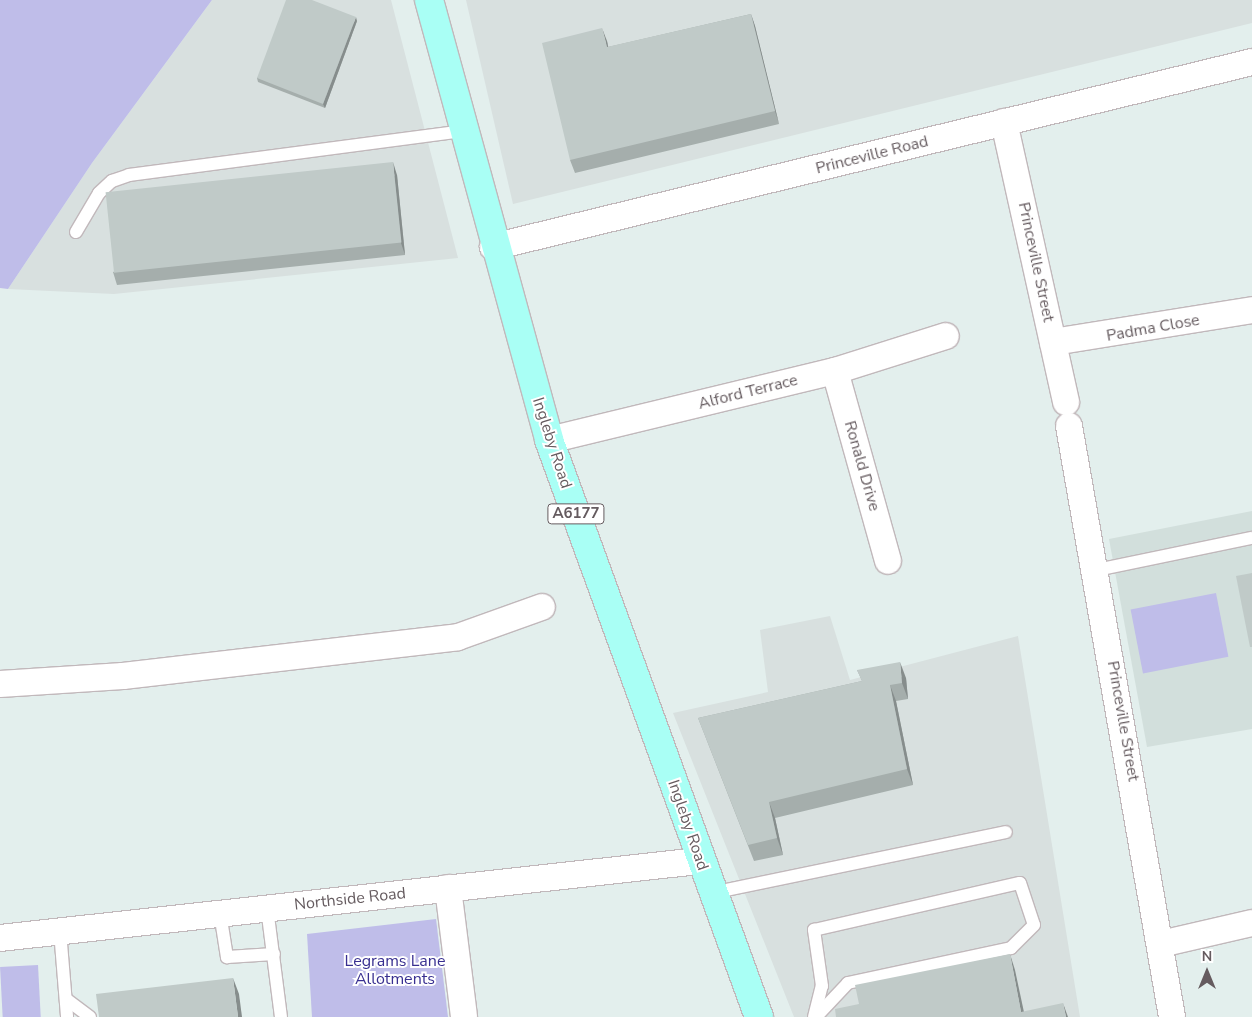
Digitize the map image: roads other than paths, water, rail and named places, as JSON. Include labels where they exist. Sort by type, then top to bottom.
[{"type":"main road","name":"Ingleby Road","points":[[428,0],[492,247],[549,440],[699,862],[759,1017]]},
{"type":"street","name":"Princeville Road","points":[[492,247],[1252,62]]},
{"type":"street","name":"Princeville Street","points":[[1004,122],[1053,342],[1097,570],[1172,1017]]},
{"type":"street","name":"Padma Close","points":[[1053,342],[1252,310]]},
{"type":"street","name":"Alford Terrace","points":[[549,440],[835,371],[946,336]]},
{"type":"street","name":"Ronald Drive","points":[[835,371],[888,561]]},
{"type":"street","points":[[0,684],[123,676],[458,637],[542,607]]},
{"type":"street","name":"Northside Road","points":[[0,938],[699,862]]},
{"type":"street","points":[[448,888],[464,1017]]},
{"type":"street","points":[[1161,944],[1252,923]]},
{"type":"lane","points":[[76,232],[99,193],[112,181],[129,175],[462,131]]},
{"type":"lane","points":[[1097,570],[1252,538]]},
{"type":"lane","points":[[712,893],[1006,832]]},
{"type":"lane","points":[[1020,884],[1034,925],[1011,948],[848,983],[815,1017],[822,986],[814,930],[1020,884]]},
{"type":"lane","points":[[268,908],[282,1017]]},
{"type":"lane","points":[[220,913],[227,958],[274,954]]},
{"type":"lane","points":[[60,931],[67,1017]]},
{"type":"lane","points":[[66,999],[90,1017]]},
{"type":"park label","name":"Legrams Lane Allotments","points":[[395,970]]}]
